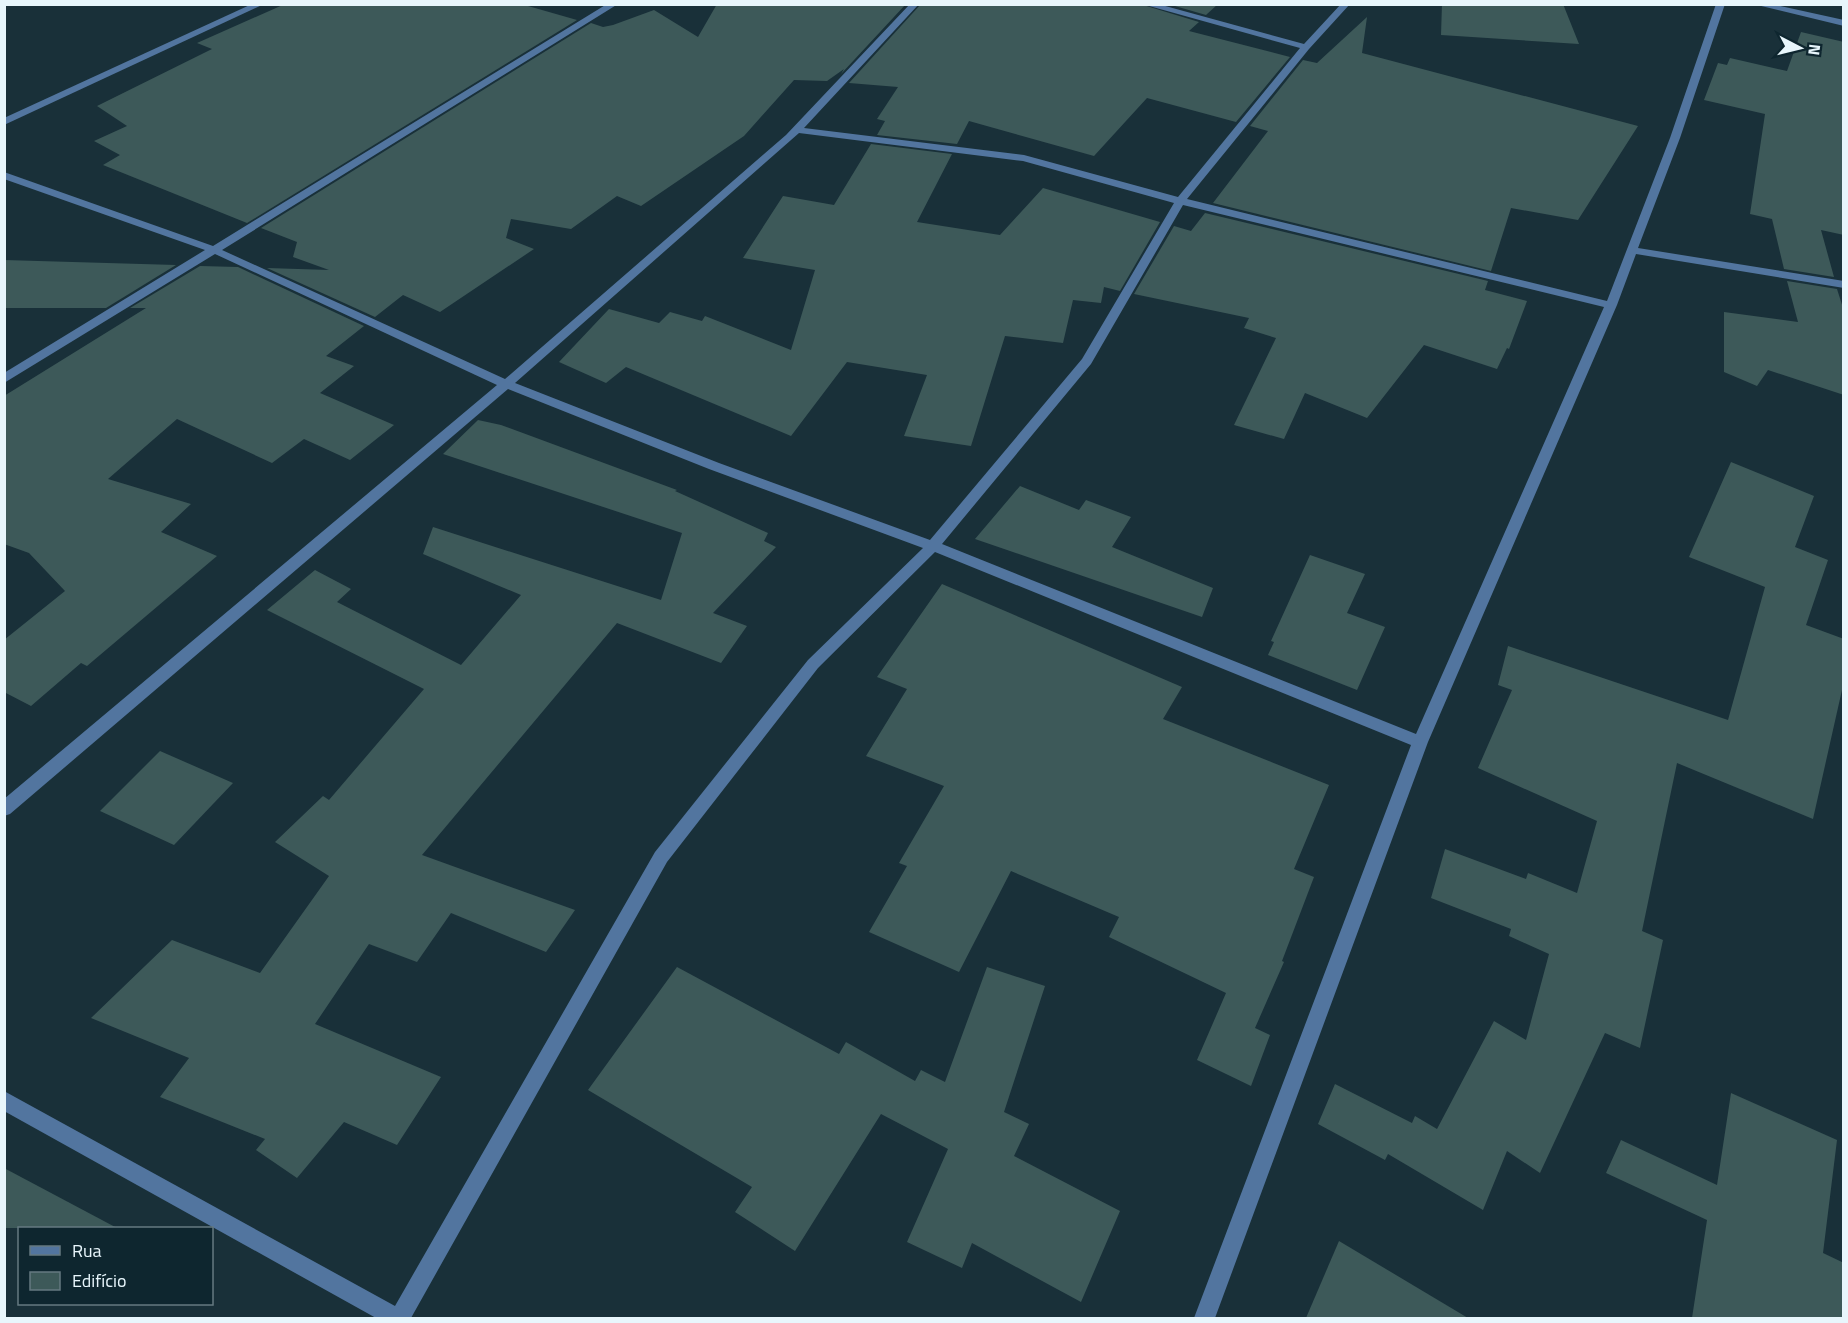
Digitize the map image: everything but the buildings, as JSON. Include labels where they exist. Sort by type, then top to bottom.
[{"type":"street","points":[[4,122],[260,4]]},
{"type":"street","points":[[4,379],[614,4]]},
{"type":"street","points":[[4,809],[506,384],[797,130],[915,4]]},
{"type":"street","points":[[1146,4],[1306,47]]},
{"type":"street","points":[[400,1318],[661,857],[813,664],[933,546],[1087,361],[1180,201],[1306,47],[1346,4]]},
{"type":"street","points":[[1205,1318],[1420,742],[1611,305],[1676,138],[1721,4]]},
{"type":"street","points":[[1757,4],[1844,22]]},
{"type":"street","points":[[797,130],[1024,158],[1180,201],[1438,266],[1611,305]]},
{"type":"street","points":[[4,175],[213,249],[506,384],[714,466],[933,546],[1420,742]]},
{"type":"street","points":[[1631,250],[1844,285]]},
{"type":"street","points":[[4,1100],[396,1318]]}]
